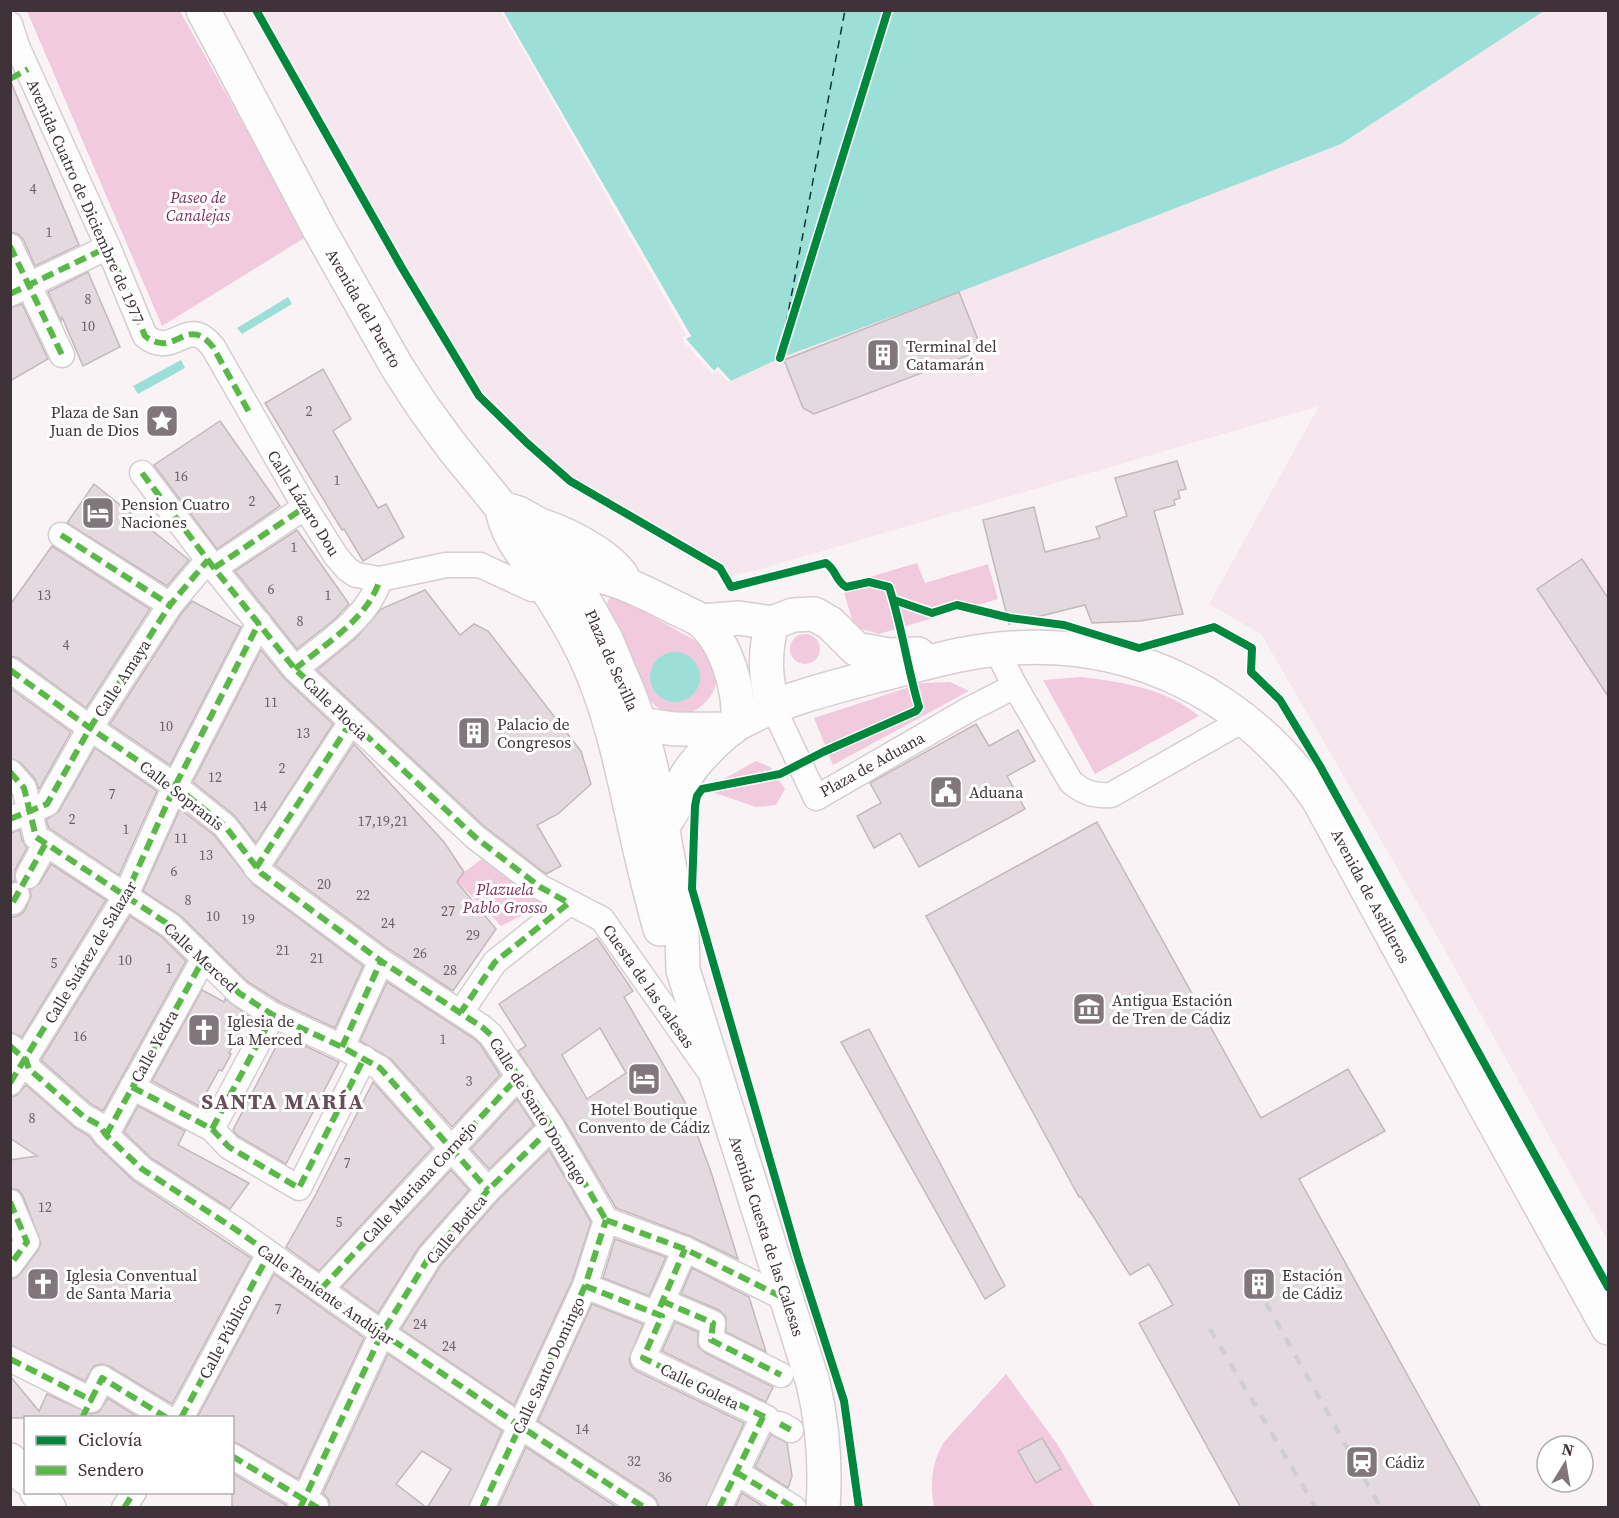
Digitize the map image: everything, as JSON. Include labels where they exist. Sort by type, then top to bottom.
[{"type":"main road","name":"Avenida del Puerto","points":[[203,10],[324,238],[397,367],[441,432],[502,508],[518,513],[536,523]]},
{"type":"main road","name":"Avenida Cuesta de las Calesas","points":[[502,508],[510,534],[556,577],[611,725],[661,934],[683,970]]},
{"type":"main road","points":[[536,523],[556,577],[605,576],[628,584],[701,621],[720,645],[731,670],[736,693],[734,726]]},
{"type":"main road","points":[[536,523],[558,531],[604,558],[617,569],[628,584]]},
{"type":"main road","name":"Plaza de Sevilla","points":[[556,577],[606,639],[640,724],[651,728],[672,730],[734,726]]},
{"type":"main road","points":[[701,621],[739,618],[772,623],[793,615],[814,614],[830,623],[856,649],[889,655],[963,646],[992,650]]},
{"type":"main road","points":[[772,623],[766,663],[767,683],[773,707]]},
{"type":"main road","points":[[821,691],[841,666],[845,651],[842,636]]},
{"type":"main road","name":"Avenida de Astilleros","points":[[992,650],[1052,647],[1090,651],[1162,671],[1225,704],[1274,744],[1318,799],[1608,1328]]},
{"type":"main road","name":"Plaza de Sevilla","points":[[663,827],[675,807],[683,781],[690,770],[734,726],[773,707],[821,691],[992,650]]},
{"type":"main road","name":"Avenida Cuesta de las Calesas","points":[[585,656],[601,668],[620,711],[627,719],[640,724],[663,827],[682,934],[683,970],[788,1300],[820,1413],[824,1462],[823,1508]]},
{"type":"main road","points":[[10,1460],[24,1476]]},
{"type":"main road","points":[[39,1494],[50,1508]]},
{"type":"street","name":"Avenida Cuatro de Diciembre de 1977","points":[[10,24],[17,46],[19,74],[108,247],[145,336],[154,343],[165,345],[190,334],[198,334],[206,338],[249,412]]},
{"type":"street","points":[[10,246],[20,290],[62,355]]},
{"type":"street","points":[[20,290],[108,247]]},
{"type":"street","name":"Calle Lázaro Dou","points":[[249,412],[336,556],[347,569],[356,575],[380,579],[446,565],[480,565],[532,589],[556,577]]},
{"type":"street","name":"Calle Plocia","points":[[142,473],[295,669],[475,837],[540,887],[569,903]]},
{"type":"street","name":"Calle Amaya","points":[[24,799],[90,728],[170,605],[211,564],[305,507]]},
{"type":"street","points":[[61,534],[170,605]]},
{"type":"street","points":[[295,669],[363,612],[376,592],[380,579]]},
{"type":"street","name":"Calle Suárez de Salazar","points":[[10,1083],[18,1053],[125,897],[175,786],[259,623]]},
{"type":"street","points":[[992,650],[1071,782],[1081,790],[1096,796],[1111,795],[1245,719]]},
{"type":"street","name":"Calle Sopranis","points":[[10,670],[175,786],[225,826],[256,868],[381,961],[461,1012]]},
{"type":"street","name":"Plaza de Aduana","points":[[773,707],[816,798],[968,710],[1015,686]]},
{"type":"street","points":[[256,868],[351,722]]},
{"type":"street","points":[[19,891],[41,840],[24,799]]},
{"type":"street","name":"Calle Merced","points":[[41,840],[171,926],[239,993],[273,1015],[364,1058]]},
{"type":"street","points":[[461,1012],[495,962],[569,903]]},
{"type":"street","name":"Cuesta de las calesas","points":[[569,903],[602,919],[717,1082]]},
{"type":"street","name":"Calle Yedra","points":[[106,1135],[204,958]]},
{"type":"street","points":[[342,1047],[381,961]]},
{"type":"street","name":"Calle de Santo Domingo","points":[[461,1012],[492,1035],[552,1127],[606,1220]]},
{"type":"street","points":[[212,1129],[273,1015]]},
{"type":"street","name":"Calle Teniente Andújar","points":[[18,1053],[29,1068],[83,1116],[99,1125],[106,1135],[142,1169],[235,1229],[382,1333],[645,1508]]},
{"type":"street","points":[[132,1086],[212,1129],[229,1147],[298,1188],[364,1058],[380,1068],[488,1190]]},
{"type":"street","name":"Calle Mariana Cornejo","points":[[321,1289],[519,1076]]},
{"type":"street","name":"Calle Botica","points":[[308,1505],[382,1333],[430,1256],[488,1190],[552,1127]]},
{"type":"street","points":[[10,1202],[27,1242],[10,1265]]},
{"type":"street","points":[[606,1220],[685,1249],[788,1300]]},
{"type":"street","name":"Calle Santo Domingo","points":[[482,1508],[585,1286],[606,1220]]},
{"type":"street","points":[[660,1311],[685,1249]]},
{"type":"street","name":"Calle Público","points":[[182,1416],[268,1254]]},
{"type":"street","points":[[585,1286],[660,1311],[713,1323],[711,1340],[781,1375]]},
{"type":"street","name":"Calle Goleta","points":[[660,1311],[643,1358],[775,1422],[736,1472]]},
{"type":"street","points":[[10,1359],[87,1409],[102,1378],[164,1416]]},
{"type":"street","points":[[234,1457],[308,1505]]},
{"type":"street","points":[[719,1508],[736,1472],[794,1508]]},
{"type":"street","points":[[124,1508],[133,1494]]},
{"type":"shaded area","points":[[250,11],[503,11],[718,367],[731,381],[780,358],[1341,144],[1544,11],[1608,11],[1608,1241],[1438,938],[1261,634],[1209,604],[1319,406],[764,568],[726,577],[575,488],[524,446],[478,394],[385,249]]},
{"type":"shaded area","points":[[503,11],[1544,11],[1341,144],[959,292],[780,358],[731,381],[718,367],[714,371],[686,339],[691,336]]},
{"type":"shaded area","points":[[288,297],[292,304],[242,334],[237,328]]},
{"type":"shaded area","points":[[181,360],[185,368],[138,394],[133,386]]},
{"type":"shaded area","points":[[670,652],[680,652],[693,659],[700,672],[700,682],[693,695],[680,702],[670,702],[661,698],[654,691],[650,682],[650,672],[654,663],[661,656]]},
{"type":"green space","name":"Paseo de Canalejas","points":[[27,11],[180,11],[306,237],[162,326]]},
{"type":"green space","points":[[917,563],[925,583],[988,564],[998,599],[879,634],[854,627],[842,585]]},
{"type":"green space","points":[[612,596],[617,596],[699,643],[712,660],[716,676],[713,691],[705,704],[692,712],[677,714],[662,710],[648,698],[607,604]]},
{"type":"green space","points":[[805,634],[811,635],[819,643],[819,655],[811,663],[805,664],[799,663],[791,655],[790,649],[791,643],[799,635]]},
{"type":"green space","points":[[1082,677],[1129,684],[1159,693],[1199,716],[1095,774],[1043,680]]},
{"type":"green space","points":[[950,682],[969,691],[833,765],[814,718],[922,683]]},
{"type":"green space","points":[[756,761],[770,767],[785,789],[776,805],[756,807],[715,793],[718,782]]},
{"type":"green space","name":"Plazuela Pablo Grosso","points":[[487,855],[543,897],[541,906],[501,926],[455,879]]},
{"type":"green space","points":[[1006,1374],[1058,1445],[1094,1507],[934,1507],[933,1474],[936,1458],[944,1442]]},
{"type":"pier","points":[[500,10],[503,11],[691,336],[686,339],[714,371],[718,367],[731,381],[728,382],[718,371],[712,374],[683,341],[686,335]]},
{"type":"building","points":[[10,80],[79,245],[35,266],[23,239],[18,234],[10,232]]},
{"type":"building","points":[[88,272],[120,347],[83,366],[62,317],[61,321],[48,292]]},
{"type":"building","name":"Terminal del Catamarán","points":[[959,292],[982,350],[814,414],[803,408],[784,360]]},
{"type":"building","points":[[22,304],[48,359],[10,381],[10,308]]},
{"type":"building","points":[[323,369],[351,419],[333,431],[378,508],[386,504],[404,537],[363,561],[265,403]]},
{"type":"building","points":[[220,421],[280,506],[217,549],[154,465]]},
{"type":"building","points":[[1177,461],[1186,489],[1178,491],[1180,498],[1174,500],[1175,505],[1154,511],[1183,614],[1140,621],[1092,623],[1085,605],[1009,624],[983,520],[1034,507],[1045,552],[1100,538],[1096,527],[1127,516],[1115,478]]},
{"type":"building","points":[[94,484],[189,560],[167,586],[67,523]]},
{"type":"building","points":[[297,530],[349,604],[335,619],[297,649],[235,571]]},
{"type":"building","points":[[52,546],[150,609],[86,708],[18,658],[10,656],[10,605]]},
{"type":"building","points":[[1582,559],[1608,598],[1608,696],[1537,589]]},
{"type":"building","name":"Palacio de Congresos","points":[[425,590],[460,635],[474,624],[488,631],[581,751],[591,784],[558,814],[537,825],[561,866],[546,874],[484,826],[317,670],[355,639],[381,609]]},
{"type":"building","points":[[192,601],[241,627],[170,765],[110,724],[181,614]]},
{"type":"building","points":[[261,650],[285,679],[333,724],[256,843],[234,815],[193,782]]},
{"type":"building","points":[[10,688],[71,732],[39,789],[35,779],[21,763],[10,758]]},
{"type":"building","name":"Aduana","points":[[976,724],[989,746],[1018,730],[1035,761],[1007,776],[1025,809],[919,867],[900,833],[874,848],[857,816],[881,803],[870,783]]},
{"type":"building","points":[[354,744],[444,842],[464,872],[457,882],[496,929],[453,991],[389,949],[275,865]]},
{"type":"building","points":[[95,748],[157,791],[119,875],[49,828],[46,820],[59,811]]},
{"type":"building","points":[[180,809],[215,836],[253,884],[363,966],[335,1028],[280,1002],[248,982],[181,916],[143,891]]},
{"type":"building","points":[[1097,822],[1261,1118],[1348,1069],[1385,1131],[1299,1179],[1481,1508],[1241,1508],[1139,1323],[1173,1305],[1149,1264],[1130,1275],[1079,1197],[926,916]]},
{"type":"building","points":[[20,830],[27,848],[15,870],[15,881],[10,882],[10,833]]},
{"type":"building","points":[[51,864],[106,900],[22,1037],[10,1032],[10,918],[20,915],[25,910],[31,896],[30,890],[40,883]]},
{"type":"building","points":[[130,916],[162,937],[186,961],[103,1111],[91,1104],[41,1060]]},
{"type":"building","points":[[597,938],[633,991],[624,997],[684,1100],[710,1169],[738,1259],[690,1236],[616,1208],[564,1120],[518,1051],[526,1046],[499,1004]],"holes":[[[600,1028],[626,1073],[587,1099],[562,1055]]]},
{"type":"building","points":[[387,982],[473,1038],[480,1044],[500,1075],[452,1127],[391,1059],[360,1041]]},
{"type":"building","name":"Iglesia de La Merced","points":[[202,990],[224,1002],[225,999],[249,1016],[222,1071],[219,1070],[199,1106],[152,1081]]},
{"type":"building","points":[[869,1029],[1005,1286],[985,1299],[841,1042]]},
{"type":"building","points":[[282,1035],[339,1062],[286,1164],[238,1136],[233,1130]]},
{"type":"building","points":[[373,1082],[432,1148],[319,1271],[286,1247],[316,1194]]},
{"type":"building","points":[[26,1085],[74,1127],[89,1136],[134,1181],[251,1258],[172,1404],[109,1366],[101,1364],[94,1366],[85,1381],[10,1345],[10,1279],[16,1278],[21,1273],[41,1243],[23,1196],[18,1190],[10,1188],[10,1160],[37,1156],[10,1138],[10,1097],[17,1095]]},
{"type":"building","points":[[517,1099],[534,1125],[489,1169],[471,1149]]},
{"type":"building","points":[[138,1106],[185,1131],[178,1145],[249,1183],[230,1209],[151,1158],[124,1132]]},
{"type":"building","points":[[549,1150],[591,1222],[572,1281],[514,1405],[401,1329],[441,1265],[498,1200]]},
{"type":"building","points":[[451,1170],[469,1190],[419,1247],[378,1313],[342,1287]]},
{"type":"building","points":[[615,1239],[666,1257],[649,1296],[603,1278]]},
{"type":"building","points":[[692,1268],[749,1297],[766,1352],[726,1332],[726,1317],[719,1310],[681,1294]]},
{"type":"building","points":[[274,1274],[364,1338],[298,1479],[234,1443],[234,1416],[198,1416]]},
{"type":"building","points":[[592,1304],[643,1324],[629,1359],[636,1371],[744,1423],[705,1508],[659,1508],[653,1496],[538,1421]]},
{"type":"building","points":[[675,1322],[698,1332],[698,1346],[705,1353],[773,1387],[766,1402],[662,1351]]},
{"type":"building","points":[[388,1354],[502,1431],[468,1508],[427,1508],[330,1508],[329,1500],[323,1493]],"holes":[[[422,1451],[451,1469],[427,1508],[396,1484]]]},
{"type":"building","points":[[10,1376],[39,1411],[47,1394],[91,1414],[99,1412],[108,1398],[136,1416],[24,1416],[24,1418],[10,1418]]},
{"type":"building","points":[[771,1434],[787,1443],[792,1476],[788,1488],[755,1467]]},
{"type":"building","points":[[1042,1438],[1061,1469],[1036,1483],[1018,1451]]},
{"type":"building","points":[[526,1447],[618,1508],[498,1508]]},
{"type":"building","points":[[234,1474],[286,1505],[286,1508],[232,1508]]},
{"type":"building","points":[[742,1493],[766,1508],[735,1508]]},
{"type":"ferry route","points":[[781,351],[845,10]]},
{"type":"ferry route","points":[[780,358],[888,10]]},
{"type":"railway","points":[[1266,1303],[1381,1508]]},
{"type":"railway","points":[[1210,1329],[1316,1508]]},
{"type":"marked path","points":[[10,79],[28,69]]},
{"type":"marked path","points":[[10,246],[62,355]]},
{"type":"marked path","points":[[10,294],[108,247],[145,336],[156,342],[165,343],[195,334],[204,338],[213,347],[249,412]]},
{"type":"marked path","points":[[142,473],[295,669],[475,837],[540,887],[569,903],[495,962],[461,1012]]},
{"type":"marked path","points":[[214,568],[305,507]]},
{"type":"marked path","points":[[61,535],[170,605]]},
{"type":"marked path","points":[[10,819],[47,804],[90,728],[170,605],[208,560]]},
{"type":"marked path","points":[[295,669],[356,618],[366,606],[380,579]]},
{"type":"marked path","points":[[10,1083],[125,897],[175,786],[259,623]]},
{"type":"marked path","points":[[10,670],[175,786],[225,826],[261,873],[381,961],[491,1035],[552,1127],[606,1220]]},
{"type":"marked path","points":[[256,868],[351,722]]},
{"type":"marked path","points":[[10,772],[24,788],[36,837],[171,926],[239,993],[273,1015],[342,1047],[380,1068],[488,1190]]},
{"type":"marked path","points":[[13,902],[46,843]]},
{"type":"marked path","points":[[106,1135],[204,958]]},
{"type":"marked path","points":[[342,1047],[381,961]]},
{"type":"marked path","points":[[212,1129],[273,1015]]},
{"type":"marked path","points":[[10,1046],[26,1060],[29,1069],[83,1116],[99,1125],[106,1135],[142,1169],[235,1229],[382,1333],[645,1508]]},
{"type":"marked path","points":[[132,1087],[212,1129],[229,1147],[299,1188],[364,1058]]},
{"type":"marked path","points":[[321,1289],[519,1076]]},
{"type":"marked path","points":[[300,1508],[382,1333],[430,1256],[488,1190],[552,1127]]},
{"type":"marked path","points":[[10,1202],[27,1242],[10,1265]]},
{"type":"marked path","points":[[606,1220],[685,1249],[788,1300]]},
{"type":"marked path","points":[[482,1508],[585,1286],[606,1220]]},
{"type":"marked path","points":[[660,1307],[685,1249]]},
{"type":"marked path","points":[[182,1416],[269,1254]]},
{"type":"marked path","points":[[585,1286],[662,1316],[643,1358],[767,1418]]},
{"type":"marked path","points":[[662,1301],[713,1323],[711,1340],[781,1375]]},
{"type":"marked path","points":[[10,1359],[91,1400],[102,1378],[164,1416]]},
{"type":"marked path","points":[[83,1416],[91,1400]]},
{"type":"marked path","points":[[719,1508],[763,1417]]},
{"type":"marked path","points":[[780,1424],[791,1430]]},
{"type":"marked path","points":[[234,1457],[318,1508]]},
{"type":"marked path","points":[[736,1472],[794,1508]]},
{"type":"marked path","points":[[124,1508],[133,1494]]},
{"type":"cycle path","points":[[256,10],[402,268],[479,396],[527,443],[570,481],[720,568],[731,587],[826,563],[846,587],[869,582],[889,587],[919,707],[916,711],[823,752],[780,774],[702,789],[697,796],[695,806],[692,889],[799,1261],[844,1401],[859,1508]]},
{"type":"cycle path","points":[[780,358],[888,10]]},
{"type":"cycle path","points":[[894,600],[932,613],[957,605],[1010,618],[1064,625],[1139,648],[1214,627],[1252,648],[1251,672],[1280,700],[1320,766],[1608,1287]]},
{"type":"place","name":"Terminal del Catamarán","points":[[883,355]]},
{"type":"place","name":"Plaza de San Juan de Dios","points":[[162,421]]},
{"type":"place","name":"Pension Cuatro Naciones","points":[[98,513]]},
{"type":"place","name":"Palacio de Congresos","points":[[474,733]]},
{"type":"place","name":"Aduana","points":[[946,792]]},
{"type":"place","name":"Antigua Estación de Tren de Cádiz","points":[[1089,1009]]},
{"type":"place","name":"Iglesia de La Merced","points":[[204,1030]]},
{"type":"place","name":"Hotel Boutique Convento de Cádiz","points":[[644,1079]]},
{"type":"place","name":"Iglesia Conventual de Santa Maria","points":[[43,1284]]},
{"type":"place","name":"Estación de Cádiz","points":[[1259,1284]]},
{"type":"place","name":"Cádiz","points":[[1362,1462]]},
{"type":"district","name":"SANTA MARÍA","points":[[283,1101]]}]
